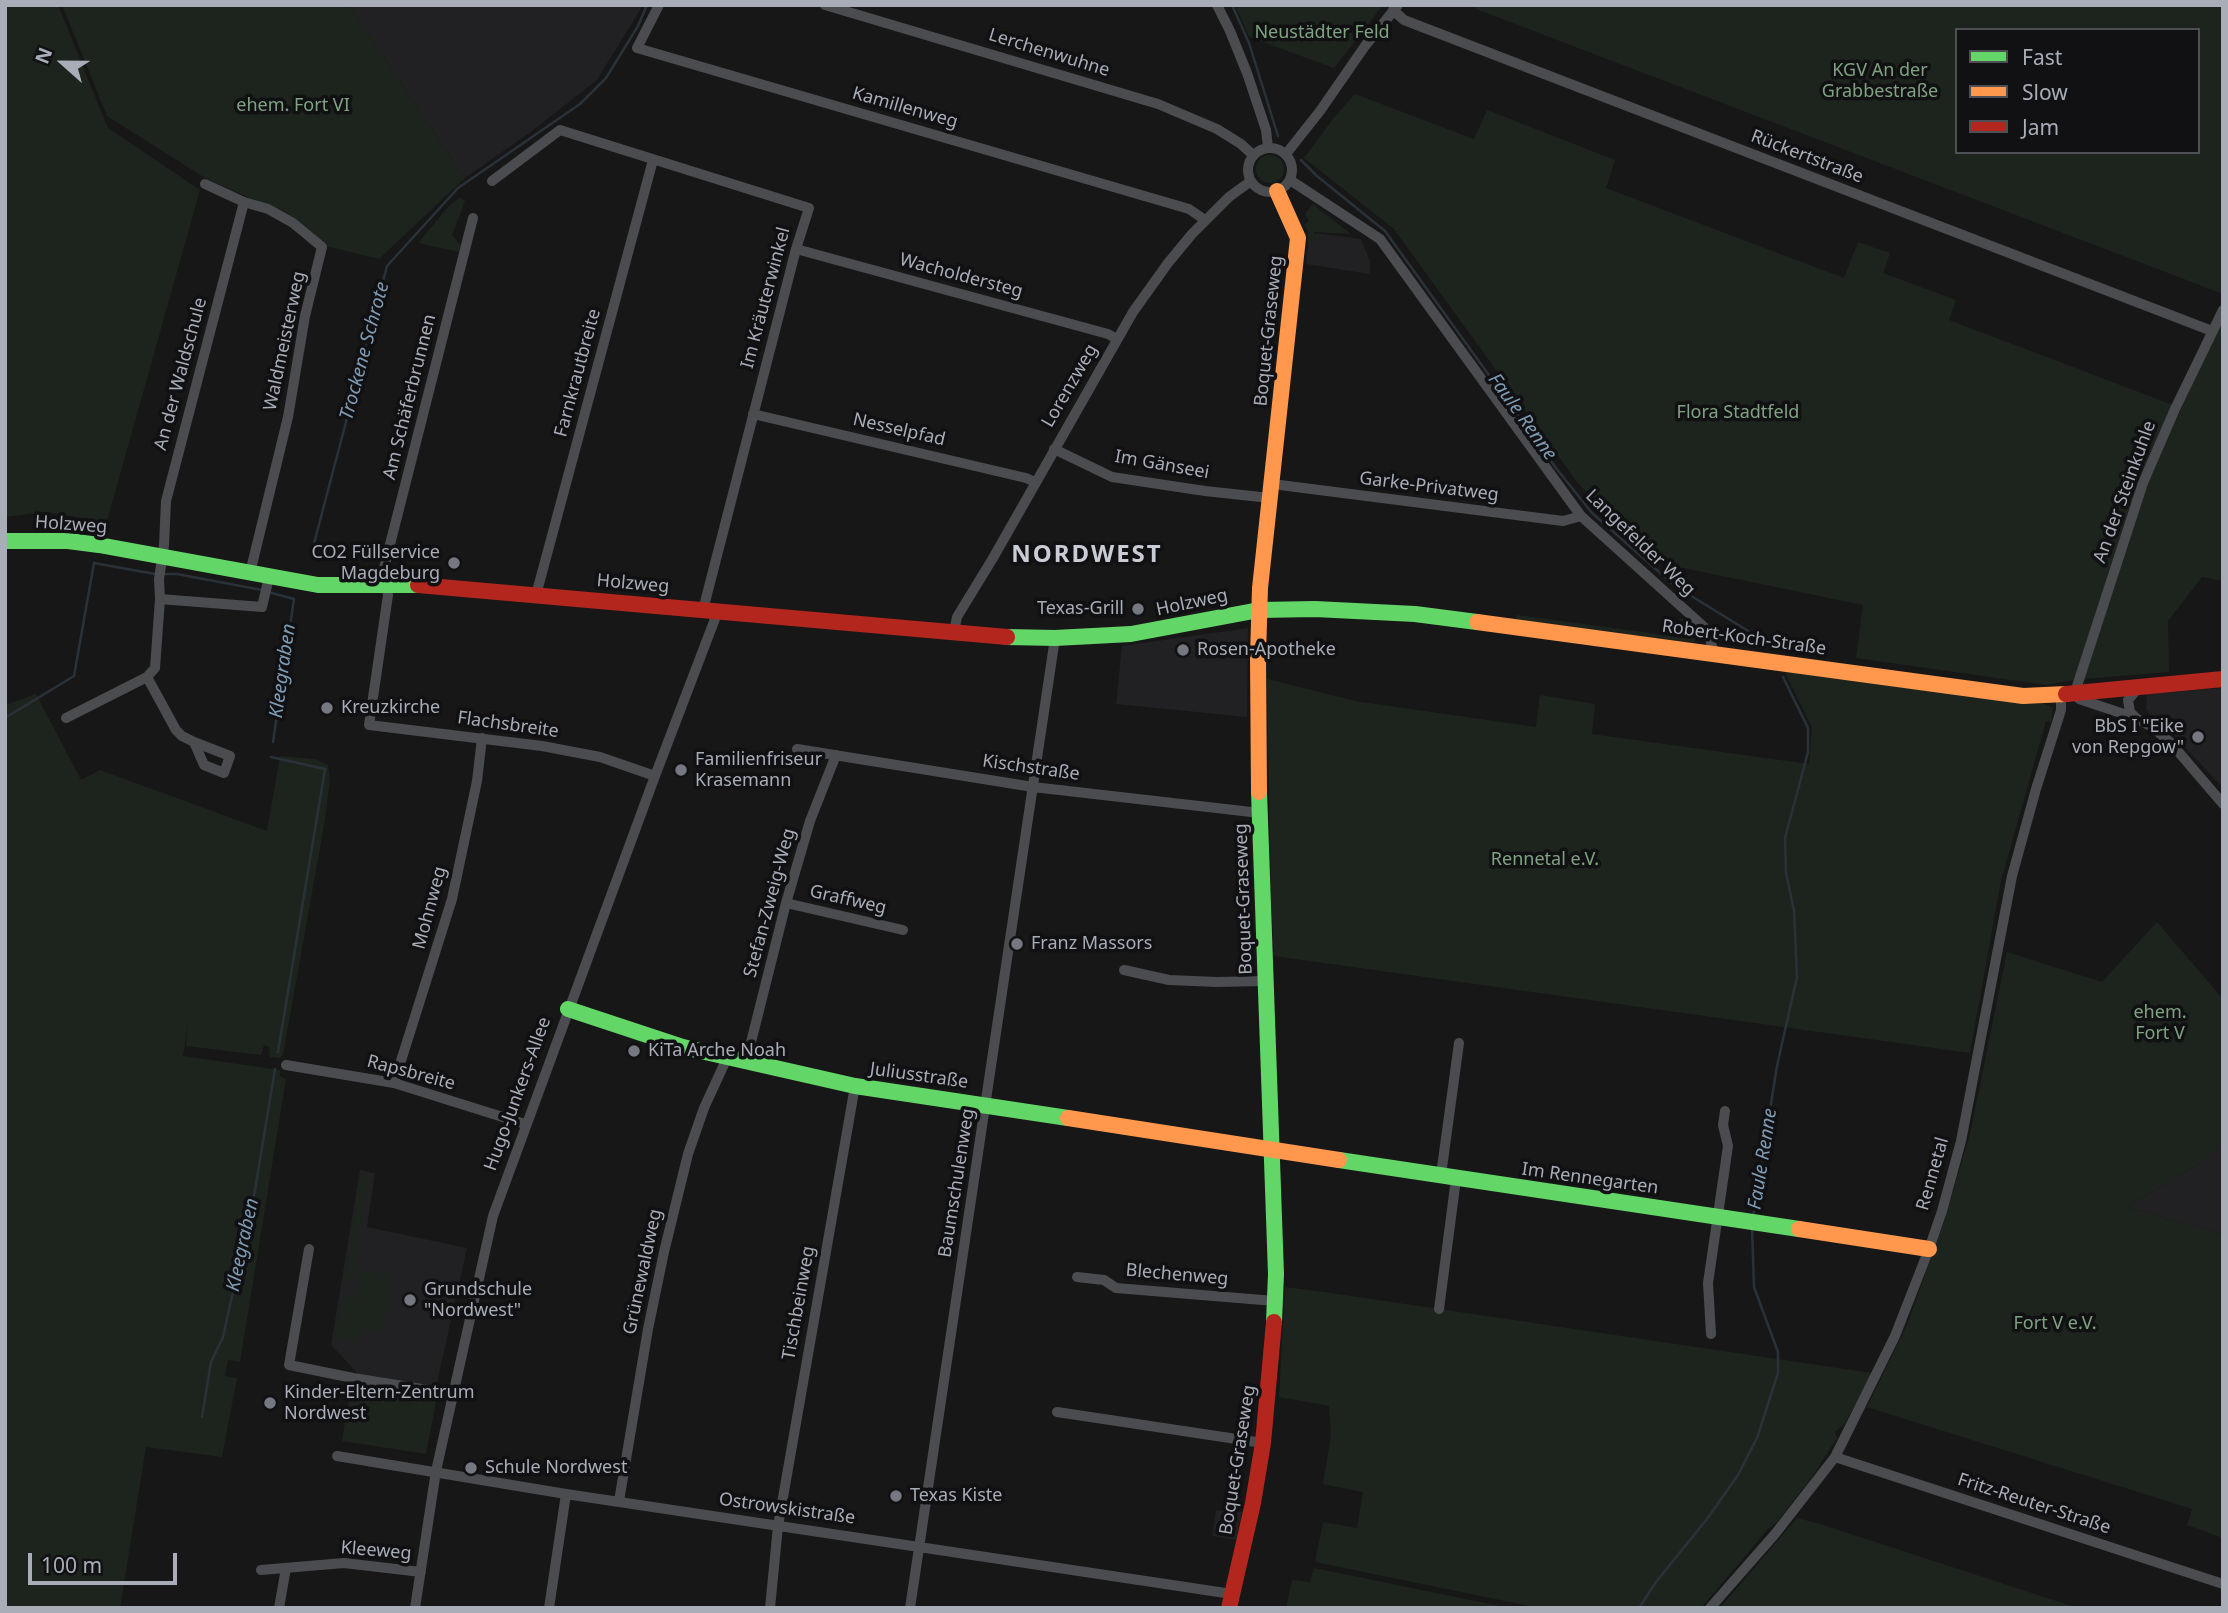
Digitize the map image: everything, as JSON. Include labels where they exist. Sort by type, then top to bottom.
[{"type":"street","name":"Kamillenweg","points":[[659,5],[637,48],[1189,209],[1205,220]]},
{"type":"street","name":"Lerchenwuhne","points":[[825,5],[1158,104],[1217,129],[1253,155]]},
{"type":"street","points":[[1217,5],[1247,74],[1266,130],[1268,147]]},
{"type":"street","points":[[1286,154],[1396,8]]},
{"type":"street","name":"Rückertstraße","points":[[1396,8],[1405,20],[2212,331]]},
{"type":"street","name":"Im Kräuterwinkel","points":[[492,181],[560,130],[809,208],[753,414],[711,611]]},
{"type":"street","points":[[1268,147],[1286,154],[1292,166],[1283,186],[1262,191],[1251,181],[1248,168],[1253,155],[1268,147]]},
{"type":"street","name":"Farnkrautbreite","points":[[536,595],[653,160]]},
{"type":"street","name":"Lorenzweg","points":[[954,632],[957,617],[1117,339],[1163,270],[1205,220],[1228,197],[1251,181]]},
{"type":"street","name":"Waldmeisterweg","points":[[205,184],[244,202],[268,209],[293,223],[322,247],[305,316],[288,417],[250,573]]},
{"type":"street","name":"Boquet-Graseweg","points":[[1230,1601],[1263,1443],[1270,1391],[1275,1301],[1258,710],[1259,610],[1298,247],[1297,233],[1283,186]]},
{"type":"street","name":"Langefelder Weg","points":[[1283,186],[1380,239],[1581,516],[1704,627],[1714,653]]},
{"type":"street","name":"An der Waldschule","points":[[147,677],[155,668],[159,579],[168,493],[244,202]]},
{"type":"street","name":"Am Schäferbrunnen","points":[[387,585],[384,568],[474,218]]},
{"type":"street","name":"Wacholdersteg","points":[[796,249],[1108,334],[1117,339]]},
{"type":"street","name":"An der Steinkuhle","points":[[2070,694],[2077,686],[2143,483],[2223,310]]},
{"type":"street","name":"Nesselpfad","points":[[753,414],[1035,482]]},
{"type":"street","name":"Im Gänseei","points":[[1054,449],[1112,477],[1271,491]]},
{"type":"street","name":"Garke-Privatweg","points":[[1271,491],[1563,521],[1581,516]]},
{"type":"street","name":"Holzweg","points":[[5,541],[83,543],[161,562],[250,573],[267,587],[420,585],[954,632],[1055,638],[1146,632],[1259,610]]},
{"type":"street","name":"Flachsbreite","points":[[387,585],[388,596],[369,725],[542,746],[600,757],[655,776]]},
{"type":"street","points":[[160,599],[262,607],[267,587]]},
{"type":"street","name":"Robert-Koch-Straße","points":[[1259,610],[1315,609],[1415,614],[2023,696],[2223,679]]},
{"type":"street","name":"Hugo-Junkers-Allee","points":[[415,1608],[436,1471],[492,1216],[655,776],[711,611]]},
{"type":"street","name":"Baumschulenweg","points":[[910,1608],[1055,638]]},
{"type":"street","points":[[66,718],[147,677],[176,730],[194,742]]},
{"type":"street","points":[[2136,718],[2130,712],[2128,702],[2139,687]]},
{"type":"street","points":[[2070,694],[2136,718],[2152,727],[2170,741],[2223,804]]},
{"type":"street","name":"Rennetal","points":[[1710,1608],[1774,1534],[1835,1457],[1895,1336],[1929,1249],[1957,1161],[2012,876],[2036,789],[2062,710],[2070,694]]},
{"type":"street","name":"Mohnweg","points":[[394,1083],[452,899],[477,781],[482,738]]},
{"type":"street","name":"Kischstraße","points":[[797,749],[1032,787],[1260,813]]},
{"type":"street","name":"Stefan-Zweig-Weg","points":[[746,1062],[786,903],[810,821],[836,755]]},
{"type":"street","name":"Graffweg","points":[[786,903],[903,930]]},
{"type":"street","points":[[1124,970],[1169,980],[1266,981]]},
{"type":"street","name":"Juliusstraße","points":[[568,1009],[683,1047],[855,1086],[1272,1149]]},
{"type":"street","points":[[1439,1309],[1459,1043]]},
{"type":"street","name":"Grünewaldweg","points":[[619,1501],[648,1329],[670,1227],[688,1154],[704,1108],[727,1058]]},
{"type":"street","name":"Rapsbreite","points":[[286,1065],[394,1083],[525,1124]]},
{"type":"street","name":"Tischbeinweg","points":[[770,1608],[778,1526],[855,1086]]},
{"type":"street","points":[[1711,1334],[1709,1283],[1728,1146],[1723,1125],[1725,1111]]},
{"type":"street","name":"Im Rennegarten","points":[[1272,1149],[1929,1249]]},
{"type":"street","points":[[309,1249],[289,1365],[453,1394]]},
{"type":"street","name":"Blechenweg","points":[[1077,1277],[1104,1280],[1116,1288],[1275,1301]]},
{"type":"street","points":[[1057,1412],[1263,1443]]},
{"type":"street","name":"Ostrowskistraße","points":[[337,1456],[566,1494],[920,1546],[1230,1601]]},
{"type":"street","name":"Fritz-Reuter-Straße","points":[[1835,1457],[2223,1584]]},
{"type":"street","points":[[549,1608],[566,1494]]},
{"type":"street","name":"Kleeweg","points":[[261,1570],[344,1563],[421,1572]]},
{"type":"street","points":[[279,1608],[286,1568]]},
{"type":"shaded area","points":[[349,5],[643,5],[597,80],[532,131],[465,178]]},
{"type":"shaded area","points":[[1315,233],[1361,239],[1370,261],[1370,274],[1306,264],[1308,245]]},
{"type":"shaded area","points":[[1248,628],[1247,717],[1116,704],[1122,646]]},
{"type":"shaded area","name":"BbS I \"Eike von Repgow\"","points":[[2223,688],[2223,733],[2220,740],[2223,741],[2223,788],[2167,728],[2146,710],[2147,694]]},
{"type":"shaded area","points":[[2223,1141],[2223,1234],[2127,1207],[2203,1161]]},
{"type":"shaded area","points":[[360,1170],[375,1173],[367,1227],[467,1248],[436,1387],[359,1375],[331,1345]]},
{"type":"shaded area","points":[[1216,1510],[1242,1512],[1236,1540],[1212,1536]]},
{"type":"green space","points":[[5,5],[58,5],[108,128],[200,190],[103,535],[75,532],[76,517],[46,512],[5,517]]},
{"type":"green space","name":"ehem. Fort VI","points":[[62,5],[349,5],[465,178],[379,259],[325,246],[266,205],[205,178],[107,116]]},
{"type":"green space","name":"Neustädter Feld","points":[[1235,5],[1383,5],[1334,68],[1249,37]]},
{"type":"green space","name":"KGV An der Grabbestraße","points":[[1477,5],[2223,5],[2223,294],[1476,9]]},
{"type":"green space","name":"Flora Stadtfeld","points":[[1355,94],[1474,139],[1487,110],[1615,160],[1606,188],[1844,278],[1858,242],[1890,253],[1883,273],[1956,300],[1949,320],[2173,405],[2075,680],[2046,685],[1856,658],[1863,605],[1654,562],[1577,482],[1394,229],[1304,158]]},
{"type":"green space","points":[[1270,155],[1280,159],[1284,169],[1280,179],[1270,183],[1260,179],[1256,169],[1260,159]]},
{"type":"green space","points":[[460,197],[465,201],[452,235],[461,246],[459,252],[418,243],[449,206]]},
{"type":"green space","points":[[1313,204],[1351,234],[1314,232],[1313,244],[1308,244],[1308,231],[1304,225],[1309,221],[1305,214]]},
{"type":"green space","points":[[2223,320],[2223,581],[2202,577],[2168,621],[2169,672],[2084,679],[2144,493]]},
{"type":"green space","points":[[1517,615],[1686,638],[1689,628],[1679,619],[1688,619],[1700,634],[1693,643],[1516,621]]},
{"type":"green space","name":"Rennetal e.V.","points":[[1784,671],[2045,704],[2053,708],[2051,722],[2046,721],[2001,881],[1970,1053],[1274,956],[1267,679],[1355,701],[1536,727],[1540,695],[1595,704],[1592,734],[1809,764],[1812,727]]},
{"type":"green space","points":[[36,694],[81,780],[100,770],[267,831],[280,756],[315,759],[328,765],[330,779],[283,1055],[280,1058],[270,1057],[269,1047],[264,1045],[261,1055],[186,1046],[188,1023],[183,1056],[280,1070],[280,1076],[286,1079],[240,1362],[228,1360],[225,1376],[237,1378],[222,1457],[146,1447],[120,1608],[5,1608],[5,705]]},
{"type":"green space","name":"Fort V e.V.","points":[[2157,922],[2223,999],[2223,1141],[2203,1161],[2127,1207],[2223,1234],[2223,1538],[2187,1525],[2192,1509],[1867,1407],[1907,1325],[1944,1222],[1970,1134],[2007,952],[2102,982]]},
{"type":"green space","points":[[361,1172],[369,1173],[352,1283],[344,1282]]},
{"type":"green space","points":[[361,1271],[392,1276],[382,1333],[359,1329],[357,1341],[335,1338],[341,1297],[356,1299]]},
{"type":"green space","points":[[1285,1287],[1872,1373],[1845,1423],[1835,1432],[1837,1438],[1812,1477],[1776,1523],[1701,1608],[1539,1608],[1315,1562],[1323,1522],[1357,1528],[1363,1492],[1323,1484],[1331,1436],[1329,1406],[1279,1397]]},
{"type":"green space","points":[[351,1383],[437,1397],[426,1454],[342,1441]]},
{"type":"green space","points":[[1797,1518],[1817,1523],[2078,1608],[1720,1608]]},
{"type":"green space","points":[[1314,1568],[1510,1608],[1286,1608],[1292,1580],[1310,1582]]},
{"type":"waterway","name":"Trockene Schrote","points":[[311,555],[387,266],[458,188],[580,104],[606,78],[638,26],[647,5]]},
{"type":"waterway","name":"Faule Renne","points":[[1232,5],[1249,43],[1278,136]]},
{"type":"waterway","name":"Faule Renne","points":[[1301,160],[1385,231],[1556,468],[1592,513],[1675,586],[1771,645]]},
{"type":"waterway","name":"Trockene Schrote","points":[[5,718],[74,676],[94,563],[155,574]]},
{"type":"waterway","name":"Trockene Schrote","points":[[162,574],[177,574],[262,590]]},
{"type":"waterway","name":"Kleegraben","points":[[268,592],[294,599],[273,742]]},
{"type":"waterway","name":"Faule Renne","points":[[1753,1217],[1777,1066],[1797,977],[1794,911],[1786,873],[1785,838],[1808,752],[1808,728],[1783,677]]},
{"type":"waterway","name":"Kleegraben","points":[[271,757],[325,769],[278,1052]]},
{"type":"waterway","name":"Kleegraben","points":[[202,1417],[211,1362],[223,1337],[255,1190],[275,1069]]},
{"type":"waterway","name":"Faule Renne","points":[[1639,1608],[1738,1475],[1757,1438],[1778,1373],[1778,1352],[1754,1287],[1752,1227]]},
{"type":"traffic: fast","points":[[5,541],[68,541],[99,545],[318,585],[418,585]]},
{"type":"traffic: fast","points":[[1007,637],[1055,638],[1131,634],[1259,610],[1315,609],[1415,614],[1477,622]]},
{"type":"traffic: fast","points":[[1259,792],[1276,1274],[1274,1322]]},
{"type":"traffic: fast","points":[[568,1009],[683,1047],[855,1086],[1068,1118]]},
{"type":"traffic: fast","points":[[1339,1160],[1799,1229]]},
{"type":"traffic: slow","points":[[1259,792],[1260,588],[1298,238],[1277,191]]},
{"type":"traffic: slow","points":[[1477,622],[2023,696],[2066,694]]},
{"type":"traffic: slow","points":[[1068,1118],[1339,1160]]},
{"type":"traffic: slow","points":[[1799,1229],[1929,1249]]},
{"type":"traffic: jam","points":[[418,585],[1007,637]]},
{"type":"traffic: jam","points":[[2066,694],[2223,679]]},
{"type":"traffic: jam","points":[[1229,1608],[1253,1503],[1263,1443],[1274,1322]]},
{"type":"place","name":"CO2 Füllservice Magdeburg","points":[[454,563]]},
{"type":"place","name":"Texas-Grill","points":[[1138,609]]},
{"type":"place","name":"Rosen-Apotheke","points":[[1183,650]]},
{"type":"place","name":"Kreuzkirche","points":[[327,708]]},
{"type":"place","name":"BbS I \"Eike von Repgow\"","points":[[2198,737]]},
{"type":"place","name":"Familienfriseur Krasemann","points":[[681,770]]},
{"type":"place","name":"Franz Massors","points":[[1017,944]]},
{"type":"place","name":"KiTa Arche Noah","points":[[634,1051]]},
{"type":"place","name":"Grundschule \"Nordwest\"","points":[[410,1300]]},
{"type":"place","name":"Kinder-Eltern-Zentrum Nordwest","points":[[270,1403]]},
{"type":"place","name":"Schule Nordwest","points":[[471,1468]]},
{"type":"place","name":"Texas Kiste","points":[[896,1496]]},
{"type":"district","name":"NORDWEST","points":[[1087,555]]},
{"type":"park label","name":"ehem. Fort V","points":[[2160,1023]]}]
